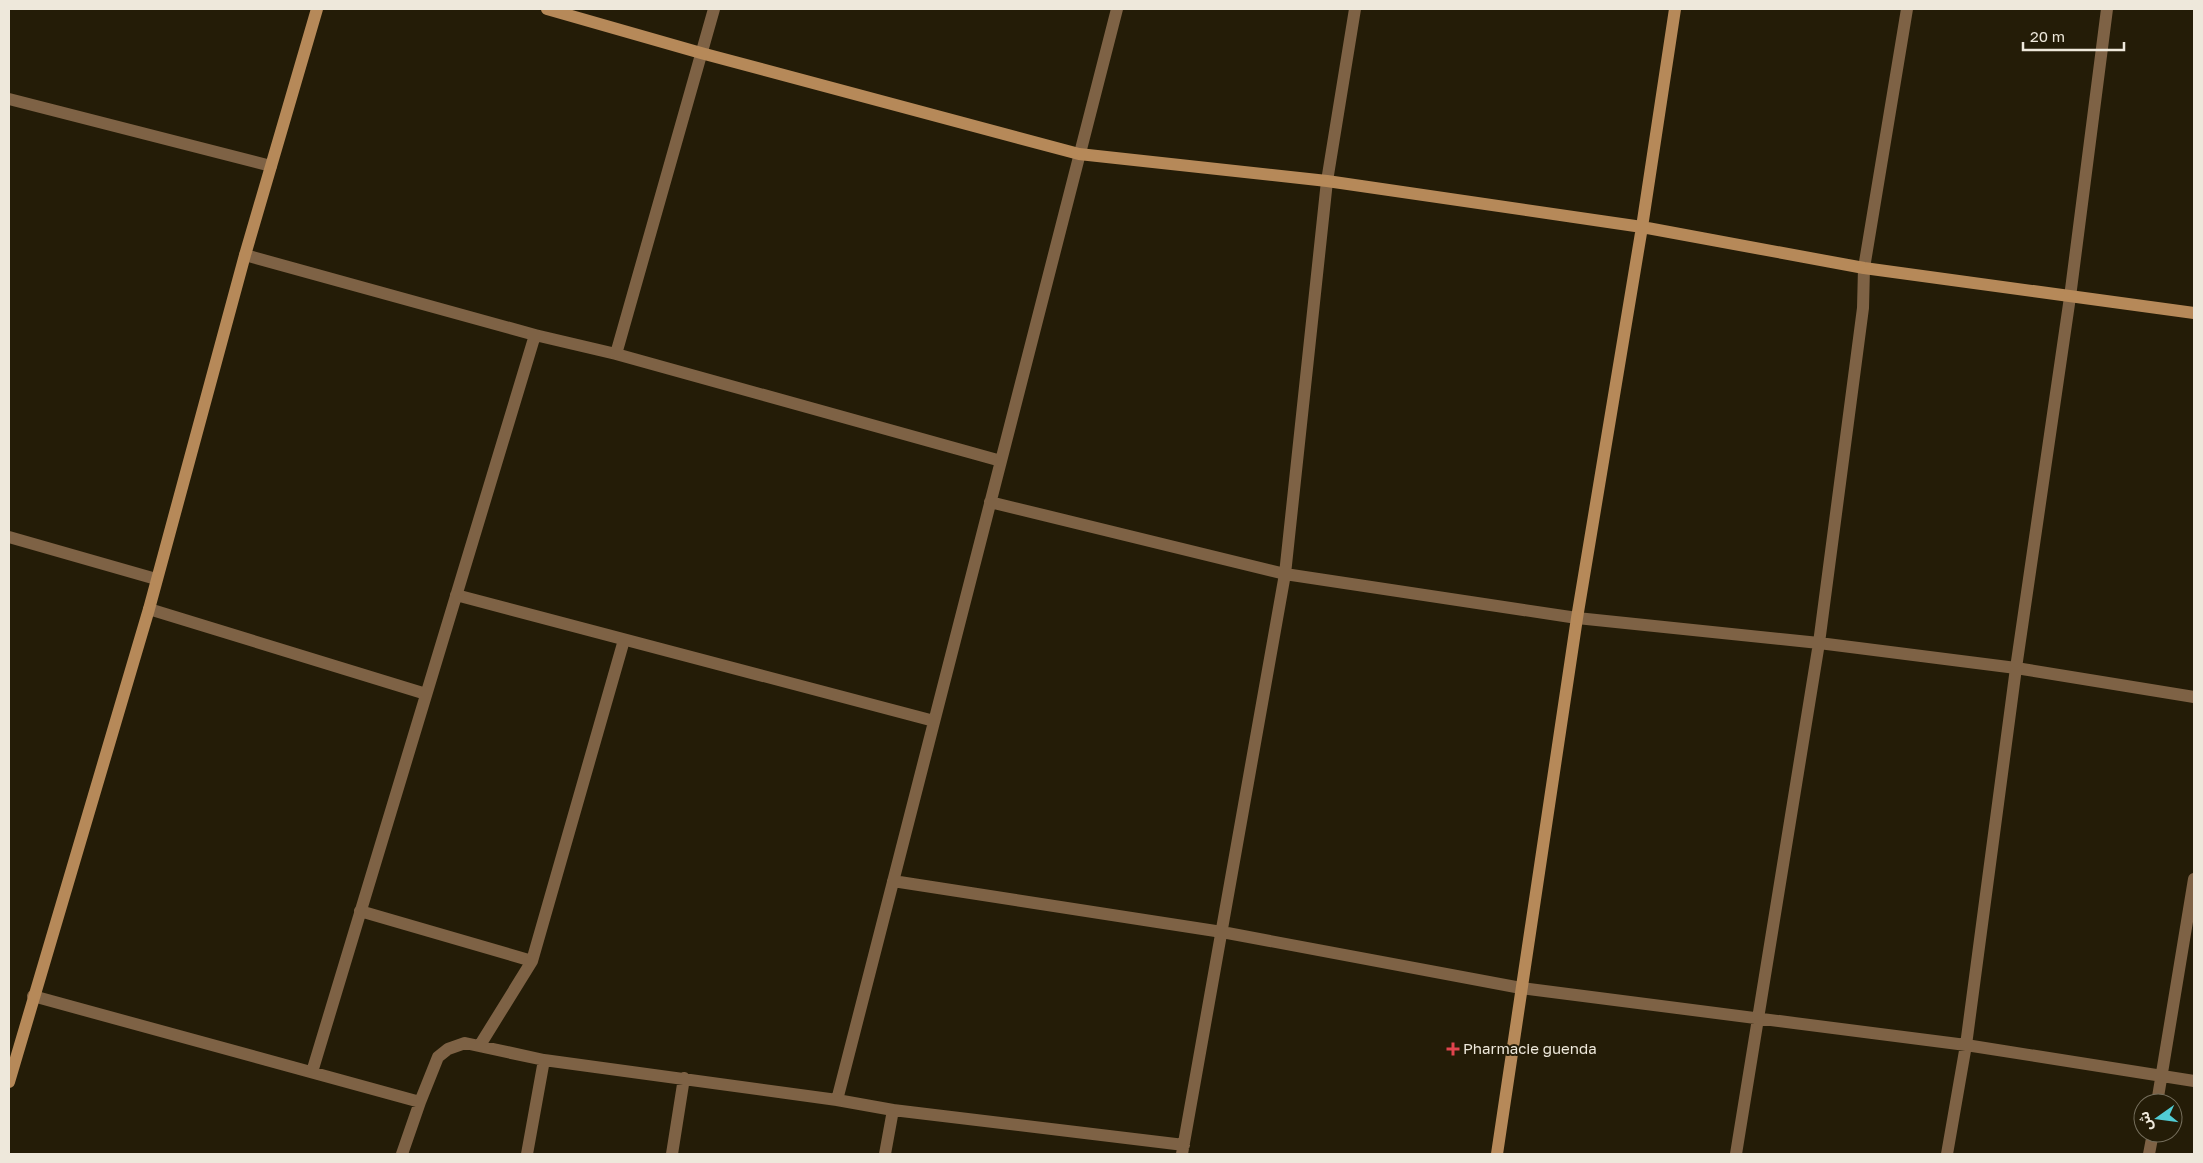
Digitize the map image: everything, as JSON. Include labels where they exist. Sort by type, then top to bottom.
[{"type":"street","points":[[9,1082],[149,609],[245,254],[317,9]]},
{"type":"street","points":[[547,9],[701,53],[1079,154],[1327,181],[1642,227],[1864,268],[2194,313]]},
{"type":"street","points":[[616,354],[714,9]]},
{"type":"street","points":[[837,1100],[1117,9]]},
{"type":"street","points":[[402,1154],[438,1057],[448,1049],[465,1043],[544,1060],[684,1078],[893,1110],[1183,1150],[1284,574],[1327,181],[1356,9]]},
{"type":"street","points":[[1497,1154],[1577,618],[1642,227],[1674,9]]},
{"type":"street","points":[[1736,1154],[1818,644],[1863,308],[1864,268],[1907,9]]},
{"type":"street","points":[[1948,1154],[1966,1045],[2016,668],[2070,297],[2106,9]]},
{"type":"street","points":[[9,100],[270,166]]},
{"type":"street","points":[[245,254],[535,335],[616,354],[1001,461]]},
{"type":"street","points":[[312,1072],[535,335]]},
{"type":"street","points":[[990,502],[1284,574],[1577,618],[2016,668],[2194,697]]},
{"type":"street","points":[[9,537],[156,579]]},
{"type":"street","points":[[456,595],[934,721]]},
{"type":"street","points":[[149,609],[426,694]]},
{"type":"street","points":[[480,1045],[532,961],[624,640]]},
{"type":"street","points":[[2159,1093],[2194,879]]},
{"type":"street","points":[[893,881],[1222,932],[1522,988],[1757,1020],[1966,1045],[2194,1081]]},
{"type":"street","points":[[360,911],[532,961]]},
{"type":"street","points":[[33,996],[420,1102]]},
{"type":"street","points":[[527,1154],[544,1060]]},
{"type":"street","points":[[672,1154],[684,1078]]},
{"type":"street","points":[[884,1154],[893,1110]]},
{"type":"place","name":"Pharmacie guenda","points":[[1453,1049]]}]
